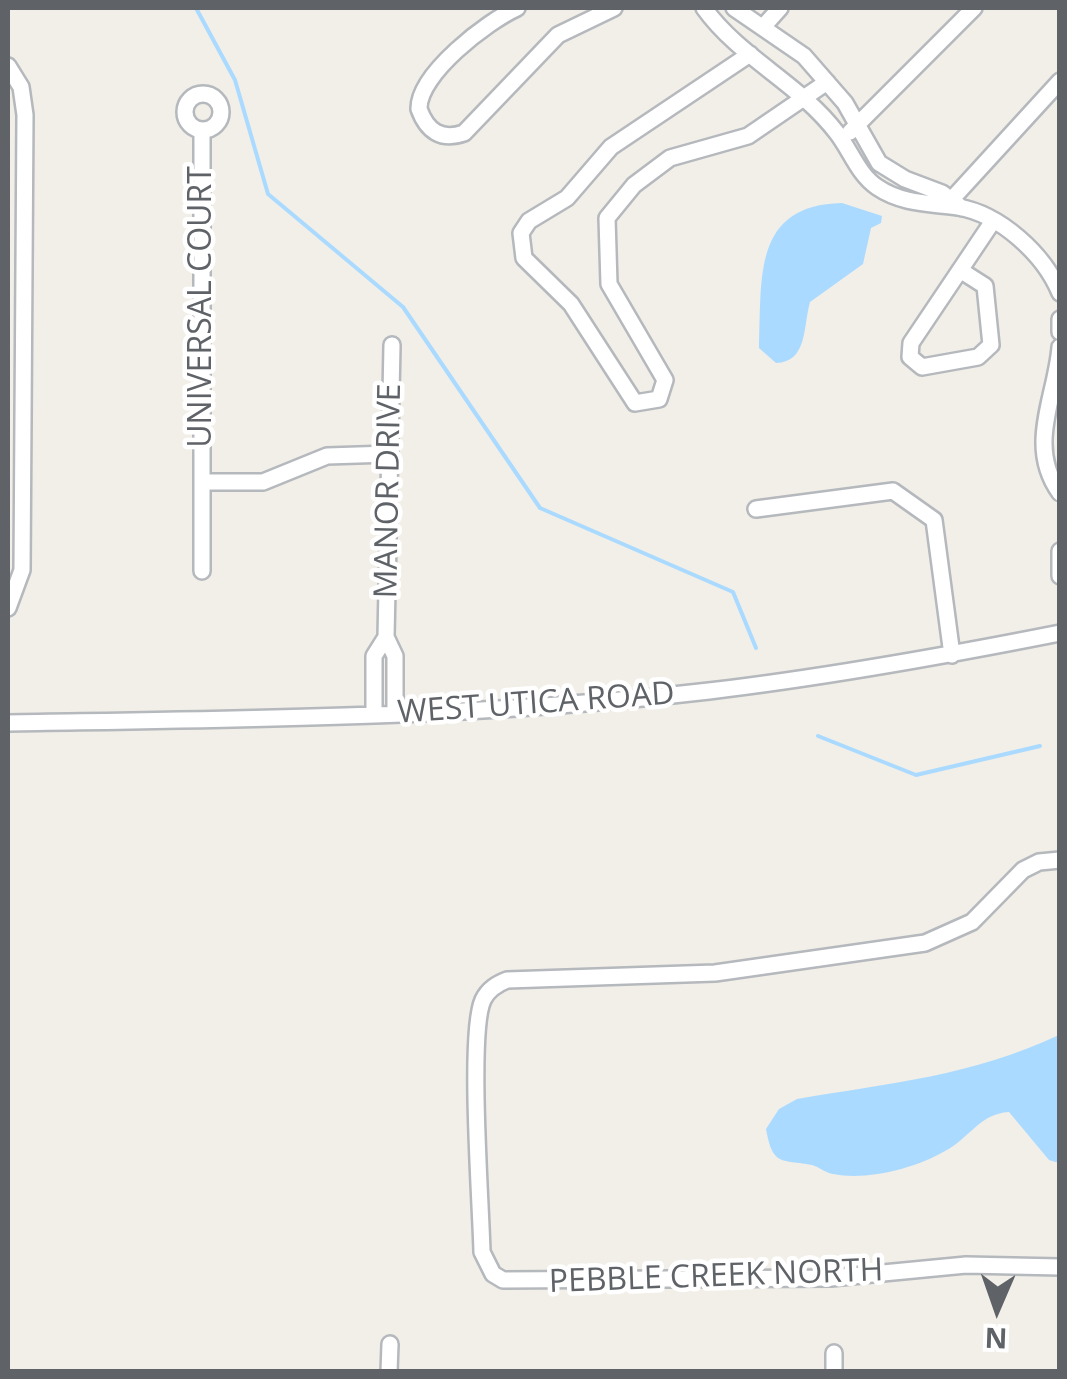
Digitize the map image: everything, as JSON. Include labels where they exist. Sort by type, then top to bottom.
[{"type":"street","points":[[517,8],[480,28],[427,85],[419,109],[432,132],[443,136],[464,133],[558,35],[614,8]]},
{"type":"street","points":[[704,8],[749,53],[806,98],[841,138],[864,174],[883,191],[909,202],[957,203]]},
{"type":"street","points":[[734,8],[804,56],[858,127],[870,152],[891,172],[993,221],[1030,250],[1060,293]]},
{"type":"street","points":[[780,8],[749,53],[610,147],[567,198],[529,220],[521,233],[524,258],[571,304],[634,403],[659,399],[665,380],[610,284],[607,218],[634,185],[670,158],[748,136],[826,82]]},
{"type":"street","points":[[841,138],[858,127],[974,8]]},
{"type":"street","points":[[8,66],[24,101],[22,570],[8,608]]},
{"type":"street","points":[[957,203],[1060,81]]},
{"type":"street","name":"UNIVERSAL COURT","points":[[202,132],[202,572]]},
{"type":"street","points":[[960,270],[986,290],[993,336],[990,348],[978,356],[922,366],[910,357],[911,344],[960,270],[993,221]]},
{"type":"street","points":[[1060,320],[1060,332]]},
{"type":"street","name":"MANOR DRIVE","points":[[392,346],[386,637],[395,656],[395,714]]},
{"type":"street","points":[[1060,346],[1044,461],[1060,493]]},
{"type":"street","points":[[1046,433],[1060,414]]},
{"type":"street","name":"UNIVERSAL COURT","points":[[203,482],[263,482],[327,456],[389,454]]},
{"type":"street","points":[[756,509],[893,491],[934,520],[952,654]]},
{"type":"street","points":[[1060,551],[1060,576]]},
{"type":"street","name":"WEST UTICA ROAD","points":[[8,723],[374,715],[710,691],[952,654],[1060,632]]},
{"type":"street","name":"MANOR DRIVE","points":[[374,715],[374,656],[386,637]]},
{"type":"street","name":"PEBBLE CREEK NORTH","points":[[1060,860],[1023,870],[972,922],[925,943],[736,971],[514,979],[490,989],[479,1012],[478,1054],[482,1252],[494,1274],[512,1282],[831,1278],[966,1264],[1060,1267]]},
{"type":"street","points":[[390,1344],[390,1372]]},
{"type":"street","points":[[834,1353],[834,1372]]},
{"type":"water","points":[[842,203],[882,216],[881,223],[871,228],[863,264],[810,302],[799,350],[786,361],[776,363],[759,348],[768,250],[777,231],[791,217],[813,207]]},
{"type":"water","points":[[1059,1035],[1059,1163],[1049,1160],[1009,1112],[990,1117],[954,1146],[933,1157],[876,1174],[830,1173],[780,1159],[772,1150],[766,1129],[779,1109],[797,1099],[962,1069]]},
{"type":"waterway","points":[[196,8],[235,80],[268,194],[403,307],[540,508],[733,592],[756,648]]},
{"type":"waterway","points":[[818,736],[916,775],[1040,746]]}]
